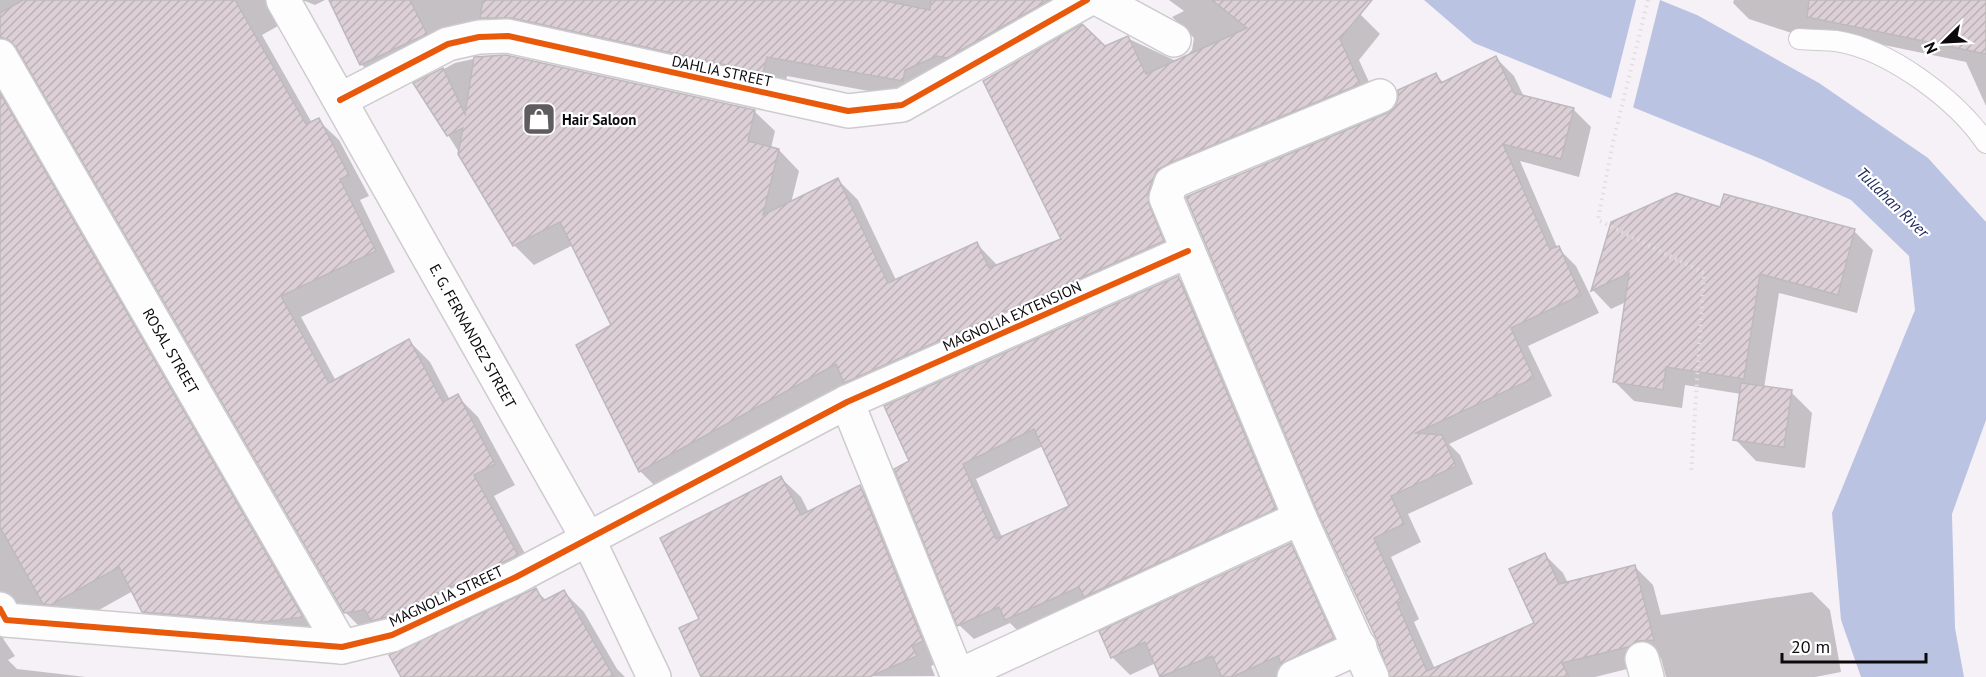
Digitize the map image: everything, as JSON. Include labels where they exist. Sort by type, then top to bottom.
[{"type":"street","name":"E. G. FERNANDEZ STREET","points":[[283,0],[588,539],[654,677]]},
{"type":"street","name":"DAHLIA STREET","points":[[340,100],[448,44],[479,37],[508,36],[848,111],[902,105],[1087,0]]},
{"type":"street","points":[[1100,0],[1174,40]]},
{"type":"street","name":"ROSAL STREET","points":[[0,56],[342,647]]},
{"type":"street","points":[[1372,677],[1300,518],[1166,198],[1171,183],[1380,96]]},
{"type":"street","name":"MAGNOLIA EXTENSION","points":[[738,458],[847,402],[1188,252]]},
{"type":"street","points":[[847,402],[958,676],[1300,518]]},
{"type":"street","name":"MAGNOLIA STREET","points":[[0,609],[6,620],[342,647],[392,635],[516,577],[738,458]]},
{"type":"street","points":[[1294,677],[1360,647]]},
{"type":"lane","points":[[1799,39],[1838,41],[1869,52],[1911,73],[1946,97],[1986,143]]},
{"type":"path","points":[[1648,0],[1613,142],[1598,220],[1704,273],[1691,474]]},
{"type":"water","name":"Tullahan River","points":[[1424,0],[1660,0],[1697,15],[1819,83],[1928,158],[1986,222],[1986,420],[1952,514],[1955,628],[1964,677],[1861,677],[1841,620],[1832,513],[1915,310],[1909,256],[1851,200],[1761,159],[1474,43]]},
{"type":"pier","points":[[1636,0],[1660,0],[1632,112],[1610,103]]},
{"type":"building","points":[[23,0],[235,0],[306,124],[319,118],[349,175],[340,179],[376,251],[281,296],[329,383],[409,339],[443,402],[458,394],[495,464],[474,475],[518,555],[386,617],[371,621],[365,610],[344,613],[16,47],[9,40],[0,37],[0,13]]},
{"type":"building","points":[[329,0],[410,0],[427,34],[360,65]]},
{"type":"building","points":[[483,0],[881,0],[930,10],[931,0],[1049,0],[947,58],[937,56],[905,70],[903,81],[767,57],[763,73],[512,18],[480,18]]},
{"type":"building","points":[[1212,0],[1372,0],[1340,39],[1360,84],[1157,170],[1148,192],[1149,204],[1164,241],[844,383],[836,364],[639,472],[576,345],[611,325],[560,222],[513,246],[458,154],[463,128],[447,136],[413,83],[443,68],[465,114],[474,57],[506,55],[755,110],[748,141],[779,149],[763,215],[838,178],[888,283],[977,242],[989,268],[1061,239],[983,81],[1082,24],[1105,46],[1128,36],[1146,74],[1247,28]]},
{"type":"building","points":[[1809,0],[1986,0],[1986,54],[1807,17]]},
{"type":"building","points":[[1496,56],[1514,93],[1574,108],[1561,159],[1503,144],[1550,249],[1559,246],[1581,295],[1511,328],[1534,378],[1416,433],[1442,435],[1456,466],[1391,496],[1404,524],[1374,538],[1402,601],[1397,603],[1427,671],[1534,623],[1509,569],[1545,553],[1559,584],[1635,565],[1654,640],[1638,641],[1628,647],[1562,663],[1569,677],[1390,677],[1377,640],[1317,511],[1186,197],[1387,113],[1395,107],[1398,90],[1436,73],[1441,83]]},
{"type":"building","points":[[0,93],[303,617],[263,622],[142,612],[119,567],[51,605],[43,604],[0,527]]},
{"type":"building","points":[[1676,193],[1720,207],[1724,194],[1855,229],[1838,295],[1760,274],[1744,379],[1666,367],[1663,390],[1613,382],[1629,273],[1591,291],[1611,222]]},
{"type":"building","points":[[1178,276],[1276,509],[1084,597],[1079,587],[1005,620],[999,607],[957,626],[894,469],[909,461],[884,406]],"holes":[[[1034,429],[1069,506],[996,539],[963,464]]]},
{"type":"building","points":[[1741,383],[1792,390],[1784,447],[1733,440]]},
{"type":"building","points":[[781,476],[801,515],[860,485],[923,641],[912,646],[917,656],[869,677],[701,677],[679,628],[699,619],[660,538]]},
{"type":"building","points":[[1291,543],[1334,638],[1281,664],[1278,656],[1232,677],[1222,677],[1212,656],[1160,677],[1145,642],[1111,658],[1099,631]]},
{"type":"building","points":[[536,588],[543,601],[564,590],[614,677],[401,677],[389,655]]},
{"type":"cycle path","points":[[340,100],[448,44],[479,37],[508,36],[848,111],[902,105],[1087,0]]},
{"type":"cycle path","points":[[0,609],[6,620],[342,647],[392,635],[516,577],[847,402],[1188,251]]},
{"type":"place","name":"Hair Saloon","points":[[539,119]]}]
